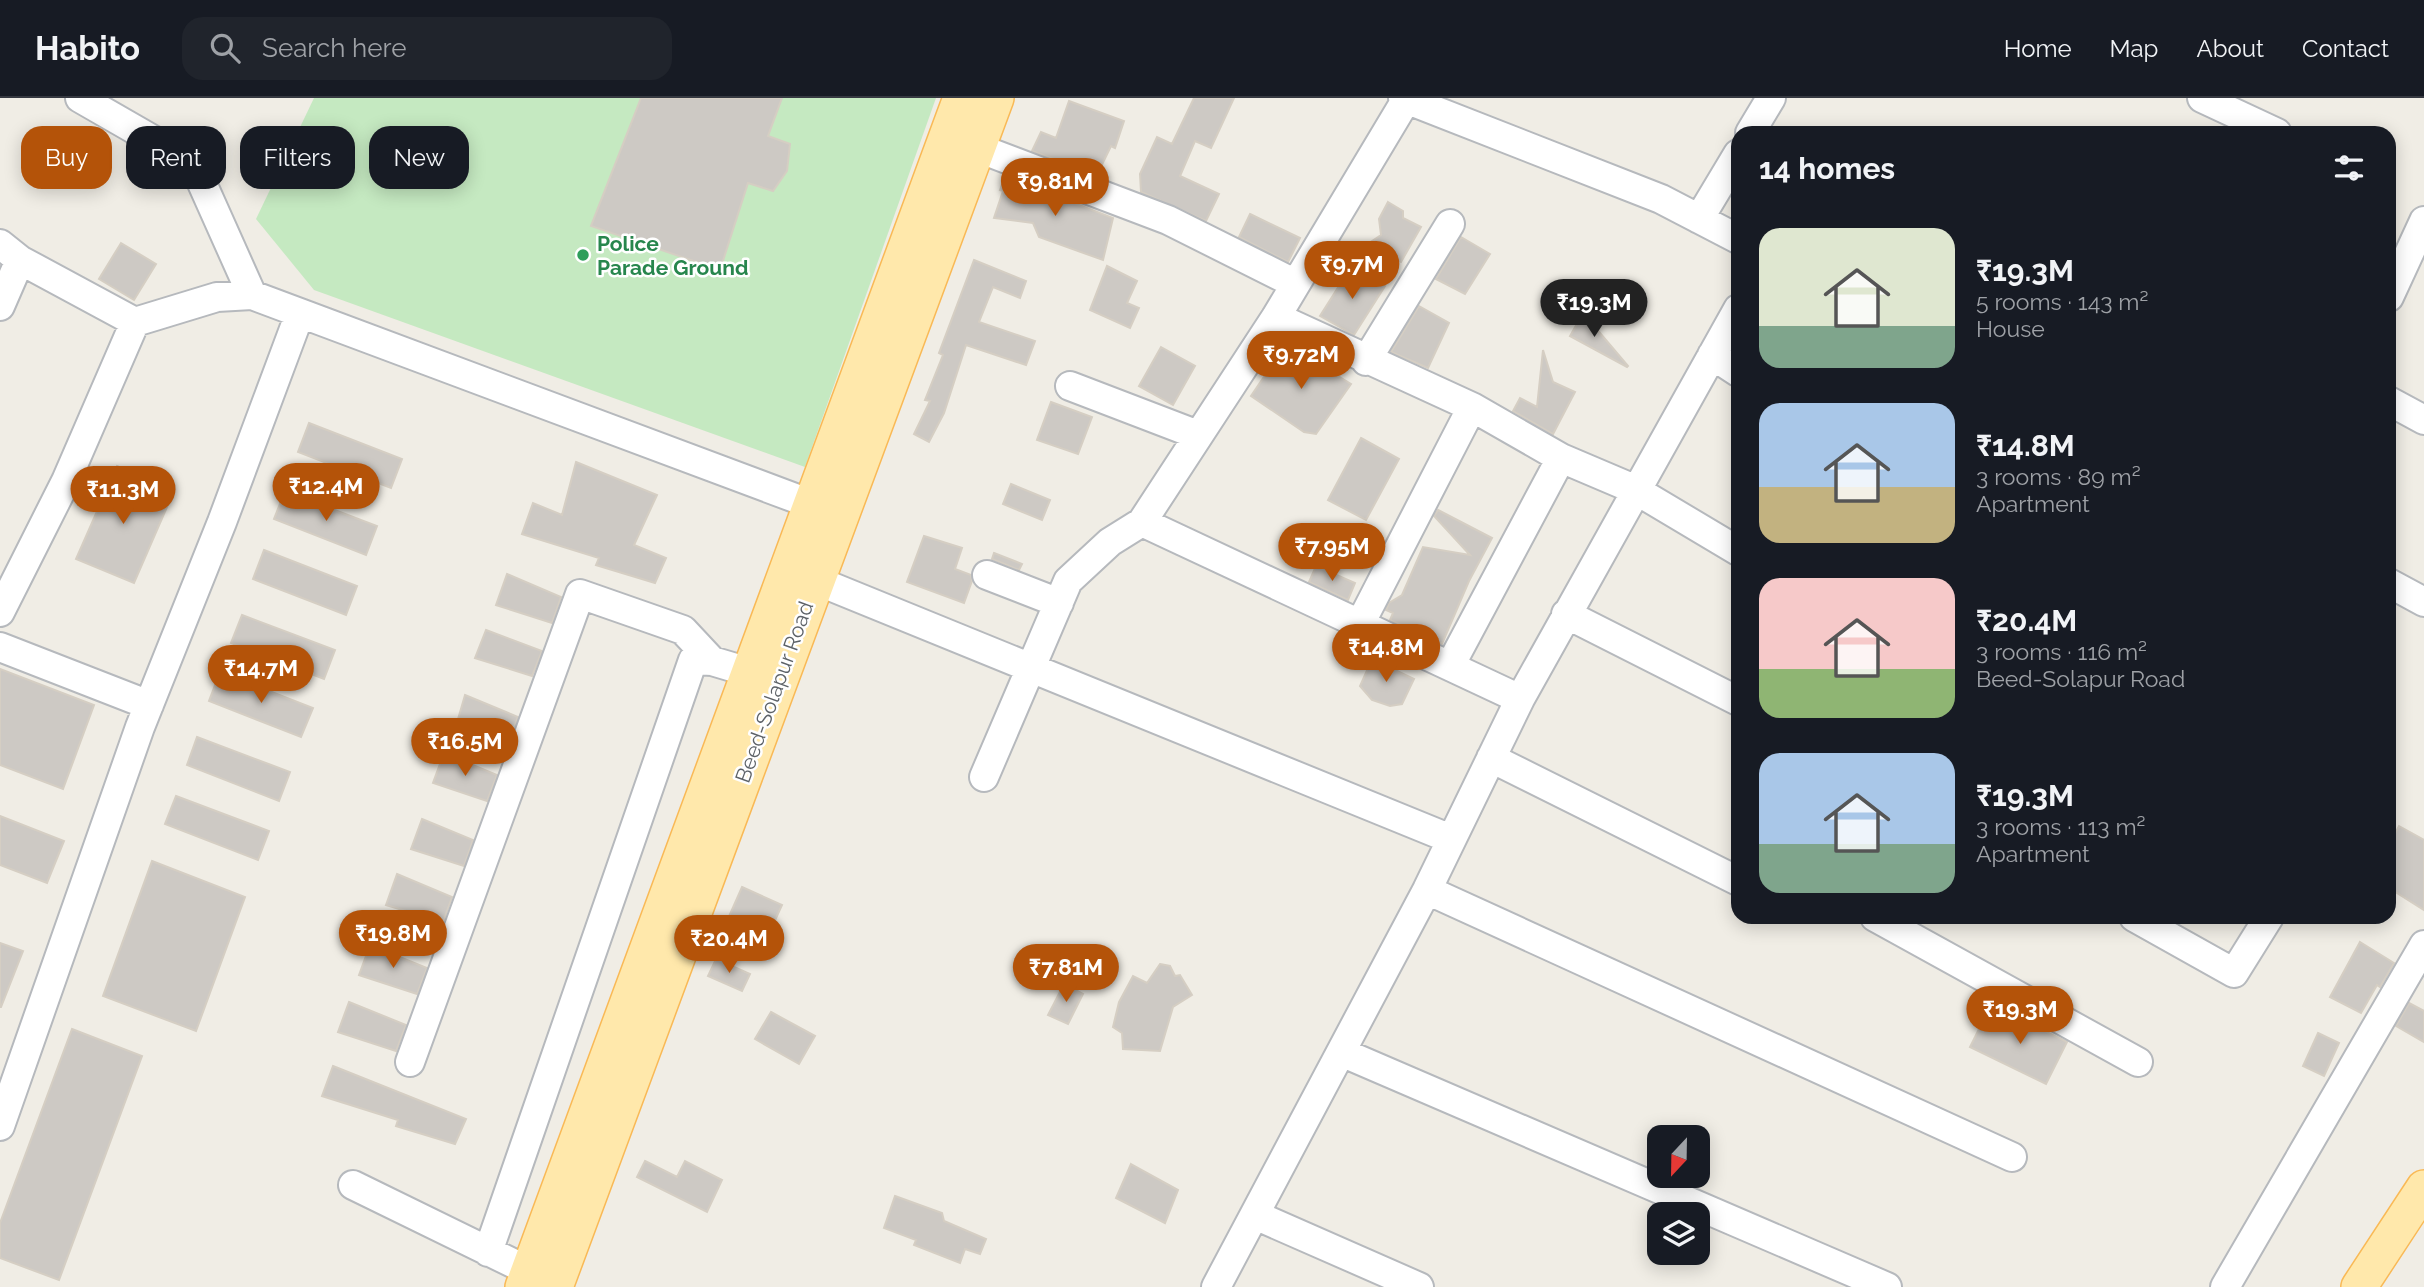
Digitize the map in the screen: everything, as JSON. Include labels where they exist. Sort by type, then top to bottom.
[{"type":"main road","name":"Beed-Solapur Road","points":[[536,1282],[749,671],[961,98]]},
{"type":"main road","name":"Beed-Solapur Road","points":[[536,1282],[815,580],[996,98]]},
{"type":"main road","points":[[2359,1287],[2424,1188]]},
{"type":"street","points":[[80,98],[193,163],[251,295]]},
{"type":"street","points":[[1755,126],[1771,98]]},
{"type":"street","points":[[2202,98],[2262,126]]},
{"type":"street","points":[[984,777],[1068,582],[1110,542],[1142,522],[1276,317],[1404,99],[1661,199],[1731,235]]},
{"type":"street","points":[[978,148],[1168,220],[1294,283]]},
{"type":"street","points":[[1699,219],[1731,166]]},
{"type":"street","points":[[2396,282],[2424,221]]},
{"type":"street","points":[[1366,360],[1450,224]]},
{"type":"street","points":[[0,306],[10,252],[135,322],[217,297],[251,295],[811,504]]},
{"type":"street","points":[[0,1126],[90,865],[149,705],[222,522],[300,313]]},
{"type":"street","points":[[1276,317],[1472,407],[1561,458],[1634,489],[1731,547]]},
{"type":"street","points":[[1216,1287],[1427,890],[1520,699],[1634,489],[1731,321]]},
{"type":"street","points":[[0,612],[66,481],[135,322]]},
{"type":"street","points":[[1712,355],[1731,367]]},
{"type":"street","points":[[1070,386],[1198,435]]},
{"type":"street","points":[[2396,405],[2424,420]]},
{"type":"street","points":[[1360,624],[1472,407]]},
{"type":"street","points":[[1450,666],[1561,458]]},
{"type":"street","points":[[1142,522],[1520,699]]},
{"type":"street","points":[[987,575],[1059,603]]},
{"type":"street","points":[[815,580],[1451,839]]},
{"type":"street","points":[[2396,589],[2424,602]]},
{"type":"street","points":[[410,1062],[580,594],[683,630],[712,661]]},
{"type":"street","points":[[1566,614],[1731,697]]},
{"type":"street","points":[[0,647],[149,705]]},
{"type":"street","points":[[488,1252],[693,660],[712,661],[749,671]]},
{"type":"street","points":[[1490,758],[1731,878]]},
{"type":"street","points":[[1427,890],[2012,1157]]},
{"type":"street","points":[[1888,924],[2138,1062]]},
{"type":"street","points":[[2146,924],[2234,973],[2265,924]]},
{"type":"street","points":[[2225,1287],[2424,945]]},
{"type":"street","points":[[1341,1052],[1887,1287]]},
{"type":"street","points":[[353,1185],[488,1252],[536,1282]]},
{"type":"street","points":[[1255,1215],[1419,1287]]},
{"type":"green space","name":"Police Parade Ground","points":[[314,98],[936,98],[805,467],[314,290],[256,219],[270,189],[355,189],[355,126],[301,126]]},
{"type":"building","points":[[641,98],[782,98],[768,136],[790,144],[787,171],[773,191],[748,183],[720,270],[591,226]]},
{"type":"building","points":[[1194,98],[1234,98],[1211,148],[1195,141],[1180,176],[1219,194],[1206,221],[1141,192],[1140,174],[1157,137],[1172,144]]},
{"type":"building","points":[[1069,101],[1124,121],[1115,148],[1111,146],[1097,175],[1032,151],[1041,132],[1056,138]]},
{"type":"building","points":[[1005,176],[1113,218],[1103,260],[1039,237],[1033,223],[994,218]]},
{"type":"building","points":[[1388,202],[1403,211],[1403,218],[1421,227],[1401,262],[1366,245],[1381,235],[1379,219]]},
{"type":"building","points":[[1250,214],[1300,238],[1288,262],[1239,237]]},
{"type":"building","points":[[1461,237],[1490,254],[1465,294],[1436,279]]},
{"type":"building","points":[[121,243],[156,264],[134,300],[99,279]]},
{"type":"building","points":[[974,260],[1026,281],[1020,298],[993,287],[979,322],[1035,341],[1026,365],[966,345],[944,413],[929,442],[914,434],[930,401],[925,400],[943,355],[939,353]]},
{"type":"building","points":[[1107,266],[1137,281],[1127,303],[1139,308],[1130,328],[1090,310]]},
{"type":"building","points":[[1351,267],[1385,286],[1354,335],[1320,316]]},
{"type":"building","points":[[1419,306],[1449,323],[1428,368],[1391,352]]},
{"type":"building","points":[[1583,313],[1628,366],[1627,367],[1570,336]]},
{"type":"building","points":[[1161,347],[1195,366],[1173,405],[1139,386]]},
{"type":"building","points":[[1291,347],[1299,347],[1307,357],[1351,384],[1316,434],[1304,432],[1251,396],[1268,371],[1272,374]]},
{"type":"building","points":[[1543,350],[1553,382],[1575,392],[1553,434],[1513,411],[1520,398],[1537,407]]},
{"type":"building","points":[[1051,402],[1092,417],[1078,454],[1037,440]]},
{"type":"building","points":[[309,423],[402,459],[391,488],[298,452]]},
{"type":"building","points":[[1361,438],[1399,459],[1366,520],[1328,500]]},
{"type":"building","points":[[576,462],[657,495],[634,545],[666,558],[655,583],[596,565],[599,558],[522,534],[533,503],[562,515]]},
{"type":"building","points":[[117,466],[156,483],[149,499],[167,507],[134,583],[76,559]]},
{"type":"building","points":[[1011,484],[1050,500],[1042,520],[1003,504]]},
{"type":"building","points":[[285,491],[377,526],[366,555],[274,519]]},
{"type":"building","points":[[1438,510],[1492,538],[1469,581],[1442,644],[1390,620],[1393,613],[1386,610],[1389,603],[1402,595],[1423,547],[1470,555],[1434,516]]},
{"type":"building","points":[[924,536],[962,548],[955,569],[971,575],[972,581],[964,603],[907,582]]},
{"type":"building","points":[[264,550],[357,586],[346,615],[253,579]]},
{"type":"building","points":[[994,553],[1022,564],[1019,570],[992,559]]},
{"type":"building","points":[[1316,566],[1355,583],[1348,600],[1309,582]]},
{"type":"building","points":[[507,574],[561,597],[552,623],[496,605]]},
{"type":"building","points":[[242,615],[335,650],[324,679],[231,643]]},
{"type":"building","points":[[486,630],[542,651],[532,676],[475,658]]},
{"type":"building","points":[[1372,659],[1414,679],[1402,704],[1390,706],[1372,700],[1360,686]]},
{"type":"building","points":[[0,669],[94,705],[63,789],[0,765]]},
{"type":"building","points":[[220,672],[313,708],[301,737],[209,701]]},
{"type":"building","points":[[465,695],[518,717],[508,742],[456,726]]},
{"type":"building","points":[[197,737],[290,772],[279,801],[187,765]]},
{"type":"building","points":[[444,753],[497,775],[487,801],[433,783]]},
{"type":"building","points":[[176,796],[269,831],[258,860],[165,824]]},
{"type":"building","points":[[0,816],[64,841],[47,883],[0,865]]},
{"type":"building","points":[[422,819],[473,840],[464,866],[411,849]]},
{"type":"building","points":[[2399,826],[2424,840],[2424,910],[2396,892],[2396,832]]},
{"type":"building","points":[[152,861],[245,897],[196,1031],[103,996]]},
{"type":"building","points":[[397,874],[452,897],[443,922],[386,905]]},
{"type":"building","points":[[742,887],[782,905],[767,938],[727,921]]},
{"type":"building","points":[[2360,942],[2394,963],[2361,1013],[2330,997]]},
{"type":"building","points":[[0,943],[23,951],[1,1007],[0,1007]]},
{"type":"building","points":[[370,945],[427,968],[417,994],[359,975]]},
{"type":"building","points":[[716,959],[750,974],[742,991],[708,976]]},
{"type":"building","points":[[1160,964],[1170,966],[1175,976],[1180,975],[1192,995],[1173,1007],[1160,1051],[1123,1049],[1122,1033],[1113,1027],[1119,1002],[1133,976],[1147,983]]},
{"type":"building","points":[[1064,984],[1083,994],[1068,1024],[1048,1015]]},
{"type":"building","points":[[349,1002],[406,1025],[396,1051],[338,1032]]},
{"type":"building","points":[[2409,1003],[2424,1011],[2424,1042],[2396,1026]]},
{"type":"building","points":[[2003,1010],[2067,1042],[2046,1084],[1970,1047],[1985,1017],[1994,1021]]},
{"type":"building","points":[[771,1012],[815,1036],[799,1064],[755,1039]]},
{"type":"building","points":[[72,1029],[142,1056],[59,1280],[0,1258],[0,1223]]},
{"type":"building","points":[[2318,1033],[2339,1043],[2324,1076],[2303,1066]]},
{"type":"building","points":[[333,1066],[466,1119],[455,1144],[396,1126],[398,1120],[322,1096]]},
{"type":"building","points":[[645,1161],[677,1177],[685,1161],[722,1180],[707,1212],[637,1177]]},
{"type":"building","points":[[1131,1164],[1178,1190],[1165,1223],[1116,1198]]},
{"type":"building","points":[[895,1196],[942,1213],[944,1221],[986,1239],[980,1254],[965,1249],[960,1263],[914,1245],[916,1240],[884,1228]]},
{"type":"place","name":"Police Parade Ground","points":[[583,255]]}]
